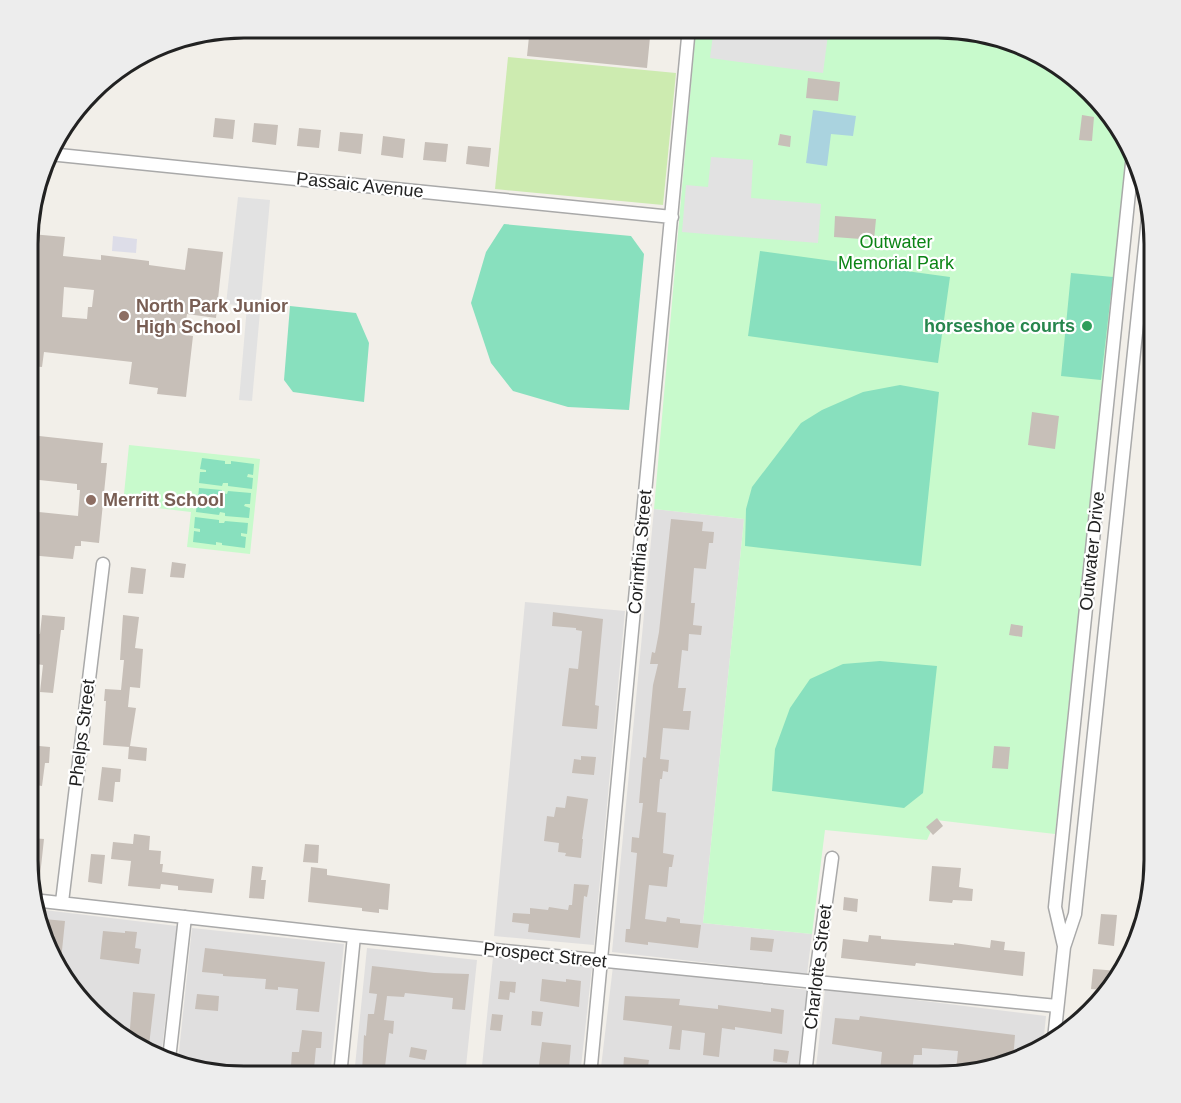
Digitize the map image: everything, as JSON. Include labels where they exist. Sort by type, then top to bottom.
[{"type":"street","name":"Corinthia Street","points":[[591,1066],[688,38]]},
{"type":"street","name":"Passaic Avenue","points":[[58,155],[672,217]]},
{"type":"street","name":"Outwater Drive","points":[[1064,947],[1055,907],[1131,174]]},
{"type":"street","name":"Outwater Drive","points":[[1055,1029],[1064,947],[1075,914],[1143,266]]},
{"type":"street","name":"Phelps Street","points":[[62,903],[103,564]]},
{"type":"street","name":"Charlotte Street","points":[[806,1065],[832,858]]},
{"type":"street","name":"Prospect Street","points":[[41,901],[354,936],[1057,1006]]},
{"type":"street","points":[[170,1052],[185,917]]},
{"type":"street","points":[[341,1066],[354,936]]},
{"type":"shaded area","points":[[713,38],[828,38],[823,73],[710,58]]},
{"type":"shaded area","points":[[711,157],[753,160],[751,198],[821,204],[818,243],[682,232],[686,185],[708,187]]},
{"type":"shaded area","points":[[238,197],[270,200],[252,401],[239,400],[247,306],[226,304]]},
{"type":"shaded area","points":[[113,236],[137,239],[136,253],[112,251]]},
{"type":"shaded area","points":[[654,509],[744,519],[703,923],[812,934],[807,974],[612,952]]},
{"type":"shaded area","points":[[525,602],[625,611],[594,945],[494,936]]},
{"type":"shaded area","points":[[44,910],[177,926],[162,1048],[140,1038],[118,1023],[89,995],[72,974],[59,951]]},
{"type":"shaded area","points":[[192,928],[344,944],[331,1066],[243,1066],[216,1064],[179,1055]]},
{"type":"shaded area","points":[[367,948],[477,960],[466,1066],[355,1066]]},
{"type":"shaded area","points":[[493,957],[592,967],[581,1066],[482,1066]]},
{"type":"shaded area","points":[[613,966],[808,990],[798,1065],[601,1065]]},
{"type":"shaded area","points":[[825,989],[1046,1016],[1044,1035],[1017,1050],[978,1062],[951,1065],[816,1065]]},
{"type":"green space","name":"Outwater Memorial Park","points":[[695,38],[951,38],[978,41],[1004,48],[1029,59],[1052,72],[1083,98],[1101,118],[1126,161],[1055,834],[936,820],[927,840],[825,830],[812,934],[703,923],[744,519],[654,509]]},
{"type":"green space","points":[[508,57],[676,73],[663,205],[495,189]]},
{"type":"green space","points":[[504,224],[631,236],[644,254],[629,410],[568,407],[513,391],[491,363],[471,303],[486,252]]},
{"type":"green space","points":[[760,251],[950,277],[938,363],[748,336]]},
{"type":"green space","name":"horseshoe courts","points":[[1071,273],[1113,277],[1101,380],[1061,376]]},
{"type":"green space","points":[[290,306],[356,313],[369,343],[364,402],[293,392],[284,380]]},
{"type":"green space","points":[[900,385],[939,392],[921,566],[745,546],[746,509],[752,487],[801,423],[822,410],[863,392]]},
{"type":"green space","points":[[129,445],[260,459],[250,554],[187,547],[191,512],[123,504]]},
{"type":"green space","points":[[202,458],[225,461],[225,464],[231,464],[231,461],[254,464],[253,475],[248,474],[247,477],[253,478],[252,489],[228,486],[228,483],[223,483],[222,486],[199,483],[200,472],[206,472],[200,469]]},
{"type":"green space","points":[[199,488],[222,490],[222,493],[227,494],[228,491],[251,493],[250,504],[244,506],[250,508],[249,518],[225,516],[225,513],[220,512],[219,515],[196,512],[197,502],[203,500],[198,498]]},
{"type":"green space","points":[[195,517],[219,520],[219,523],[225,521],[248,523],[247,534],[241,533],[241,536],[246,537],[245,548],[216,542],[216,545],[193,542],[194,531],[200,532],[200,529],[194,528]]},
{"type":"green space","points":[[880,661],[937,666],[923,793],[904,808],[772,791],[775,749],[790,708],[810,679],[843,664]]},
{"type":"water","points":[[813,110],[856,116],[853,136],[831,134],[827,166],[806,163]]},
{"type":"building","points":[[529,38],[650,38],[647,68],[527,56]]},
{"type":"building","points":[[808,78],[840,82],[838,101],[806,98]]},
{"type":"building","points":[[1082,115],[1094,117],[1092,141],[1079,140]]},
{"type":"building","points":[[215,118],[235,120],[233,139],[213,137]]},
{"type":"building","points":[[254,123],[278,125],[276,145],[252,142]]},
{"type":"building","points":[[299,128],[321,130],[319,148],[297,146]]},
{"type":"building","points":[[340,132],[363,134],[361,154],[338,151]]},
{"type":"building","points":[[780,134],[791,136],[790,147],[778,145]]},
{"type":"building","points":[[383,136],[405,139],[403,158],[381,155]]},
{"type":"building","points":[[425,142],[448,144],[446,162],[423,160]]},
{"type":"building","points":[[468,146],[491,148],[489,167],[466,164]]},
{"type":"building","points":[[835,216],[876,219],[874,240],[834,237]]},
{"type":"building","name":"North Park Junior High School","points":[[38,235],[65,237],[63,256],[101,260],[101,255],[149,261],[149,265],[185,270],[188,248],[223,252],[216,318],[187,314],[184,335],[193,336],[186,397],[157,394],[158,388],[129,384],[132,362],[44,352],[42,367],[38,367]],"holes":[[[64,287],[94,290],[92,307],[88,307],[87,319],[62,317]]]},
{"type":"building","points":[[1032,412],[1059,416],[1055,449],[1028,445]]},
{"type":"building","name":"Merritt School","points":[[38,436],[103,443],[101,463],[107,463],[99,543],[81,541],[81,546],[75,546],[73,559],[38,556],[38,512],[78,516],[80,490],[77,490],[77,484],[38,480]]},
{"type":"building","points":[[671,519],[703,522],[702,531],[714,532],[713,543],[709,543],[706,569],[694,568],[691,603],[695,603],[693,625],[702,626],[701,635],[689,634],[688,651],[682,650],[678,688],[686,688],[683,711],[691,711],[689,730],[663,728],[660,759],[669,760],[668,772],[663,771],[662,779],[660,779],[657,812],[666,813],[663,853],[674,855],[672,867],[669,867],[667,887],[649,885],[645,919],[666,922],[667,917],[680,919],[680,923],[701,925],[698,948],[648,942],[648,945],[625,942],[626,929],[630,929],[637,853],[631,852],[632,837],[639,838],[643,803],[639,803],[643,757],[646,758],[653,685],[658,664],[650,664],[652,652],[655,653],[659,632]]},
{"type":"building","points":[[172,562],[186,564],[184,578],[170,577]]},
{"type":"building","points":[[131,567],[146,569],[143,594],[128,593]]},
{"type":"building","points":[[553,612],[603,619],[595,705],[599,706],[597,729],[562,726],[569,668],[578,669],[582,631],[576,628],[552,626]]},
{"type":"building","points":[[42,615],[65,617],[64,630],[61,630],[53,693],[40,692],[43,665],[38,664],[38,634],[40,634]]},
{"type":"building","points":[[123,615],[139,617],[135,648],[143,649],[140,688],[130,687],[128,707],[136,708],[130,746],[147,748],[146,761],[128,759],[129,747],[103,745],[105,689],[121,690],[124,660],[120,660]]},
{"type":"building","points":[[1011,624],[1023,626],[1022,637],[1009,635]]},
{"type":"building","points":[[38,746],[50,747],[49,763],[45,763],[42,786],[38,785]]},
{"type":"building","points":[[994,746],[1010,747],[1008,769],[992,768]]},
{"type":"building","points":[[581,756],[596,757],[594,775],[572,773],[574,759],[581,760]]},
{"type":"building","points":[[102,767],[121,769],[120,782],[115,782],[113,802],[98,800]]},
{"type":"building","points":[[567,796],[588,799],[581,858],[565,856],[566,853],[558,852],[559,843],[544,841],[547,816],[554,817],[556,807],[565,808]]},
{"type":"building","points":[[937,818],[943,826],[933,835],[926,827]]},
{"type":"building","points":[[134,834],[150,836],[149,850],[161,851],[162,872],[214,879],[212,893],[178,890],[178,886],[161,884],[160,889],[128,886],[131,861],[111,859],[113,842],[133,844]]},
{"type":"building","points":[[38,839],[44,839],[40,876],[38,873]]},
{"type":"building","points":[[305,844],[319,845],[318,863],[303,862]]},
{"type":"building","points":[[91,854],[105,855],[102,884],[88,882]]},
{"type":"building","points":[[252,866],[263,867],[261,880],[266,880],[264,899],[249,898]]},
{"type":"building","points":[[932,866],[961,868],[959,887],[973,889],[972,901],[953,900],[952,903],[929,901]]},
{"type":"building","points":[[311,867],[327,869],[327,875],[390,884],[388,910],[379,909],[379,913],[362,911],[362,908],[308,902]]},
{"type":"building","points":[[574,884],[589,885],[587,897],[584,896],[580,938],[528,932],[529,924],[512,922],[513,913],[530,914],[530,908],[548,910],[549,907],[568,910],[569,905],[572,905]]},
{"type":"building","points":[[844,897],[858,899],[857,912],[843,910]]},
{"type":"building","points":[[1101,914],[1117,915],[1114,946],[1098,944]]},
{"type":"building","points":[[46,919],[65,921],[61,955]]},
{"type":"building","points":[[103,931],[137,932],[135,948],[141,949],[139,964],[100,959]]},
{"type":"building","points":[[869,935],[881,936],[881,939],[954,945],[954,943],[990,948],[991,940],[1005,942],[1004,950],[1025,952],[1023,976],[916,963],[915,966],[841,958],[843,939],[868,942]]},
{"type":"building","points":[[751,937],[774,939],[772,952],[750,950]]},
{"type":"building","points":[[205,948],[325,962],[319,1012],[296,1010],[298,989],[278,987],[278,990],[265,989],[266,979],[202,972]]},
{"type":"building","points":[[372,966],[434,973],[469,974],[465,1010],[452,1009],[453,998],[405,993],[404,997],[387,996],[384,1020],[394,1021],[393,1034],[389,1033],[385,1066],[362,1066],[368,1014],[374,1014],[377,994],[369,993]]},
{"type":"building","points":[[1093,969],[1111,970],[1097,989],[1091,989]]},
{"type":"building","points":[[542,979],[581,981],[579,1007],[540,1001]]},
{"type":"building","points":[[500,981],[516,982],[515,993],[510,992],[509,1000],[498,999]]},
{"type":"building","points":[[133,992],[155,994],[149,1043],[130,1031]]},
{"type":"building","points":[[197,994],[219,996],[218,1011],[195,1009]]},
{"type":"building","points":[[625,996],[680,999],[679,1005],[718,1009],[718,1005],[771,1012],[771,1008],[784,1010],[782,1034],[735,1027],[735,1030],[722,1028],[719,1057],[703,1055],[705,1033],[682,1030],[680,1050],[669,1049],[672,1026],[623,1020]]},
{"type":"building","points":[[532,1011],[543,1012],[541,1026],[531,1025]]},
{"type":"building","points":[[492,1014],[503,1015],[501,1031],[490,1030]]},
{"type":"building","points":[[860,1016],[1015,1035],[1014,1051],[978,1062],[957,1064],[958,1051],[922,1048],[922,1055],[914,1055],[913,1065],[881,1065],[882,1052],[832,1044],[835,1018],[859,1020]]},
{"type":"building","points":[[302,1030],[322,1032],[321,1048],[316,1048],[314,1066],[291,1066],[292,1052],[299,1052]]},
{"type":"building","points":[[542,1042],[571,1045],[569,1066],[539,1065]]},
{"type":"building","points":[[411,1047],[427,1050],[425,1060],[409,1057]]},
{"type":"building","points":[[774,1049],[789,1051],[787,1063],[773,1061]]},
{"type":"building","points":[[624,1057],[649,1060],[648,1065],[623,1065]]},
{"type":"place","name":"North Park Junior High School","points":[[124,316]]},
{"type":"place","name":"horseshoe courts","points":[[1087,326]]},
{"type":"place","name":"Merritt School","points":[[91,500]]}]
